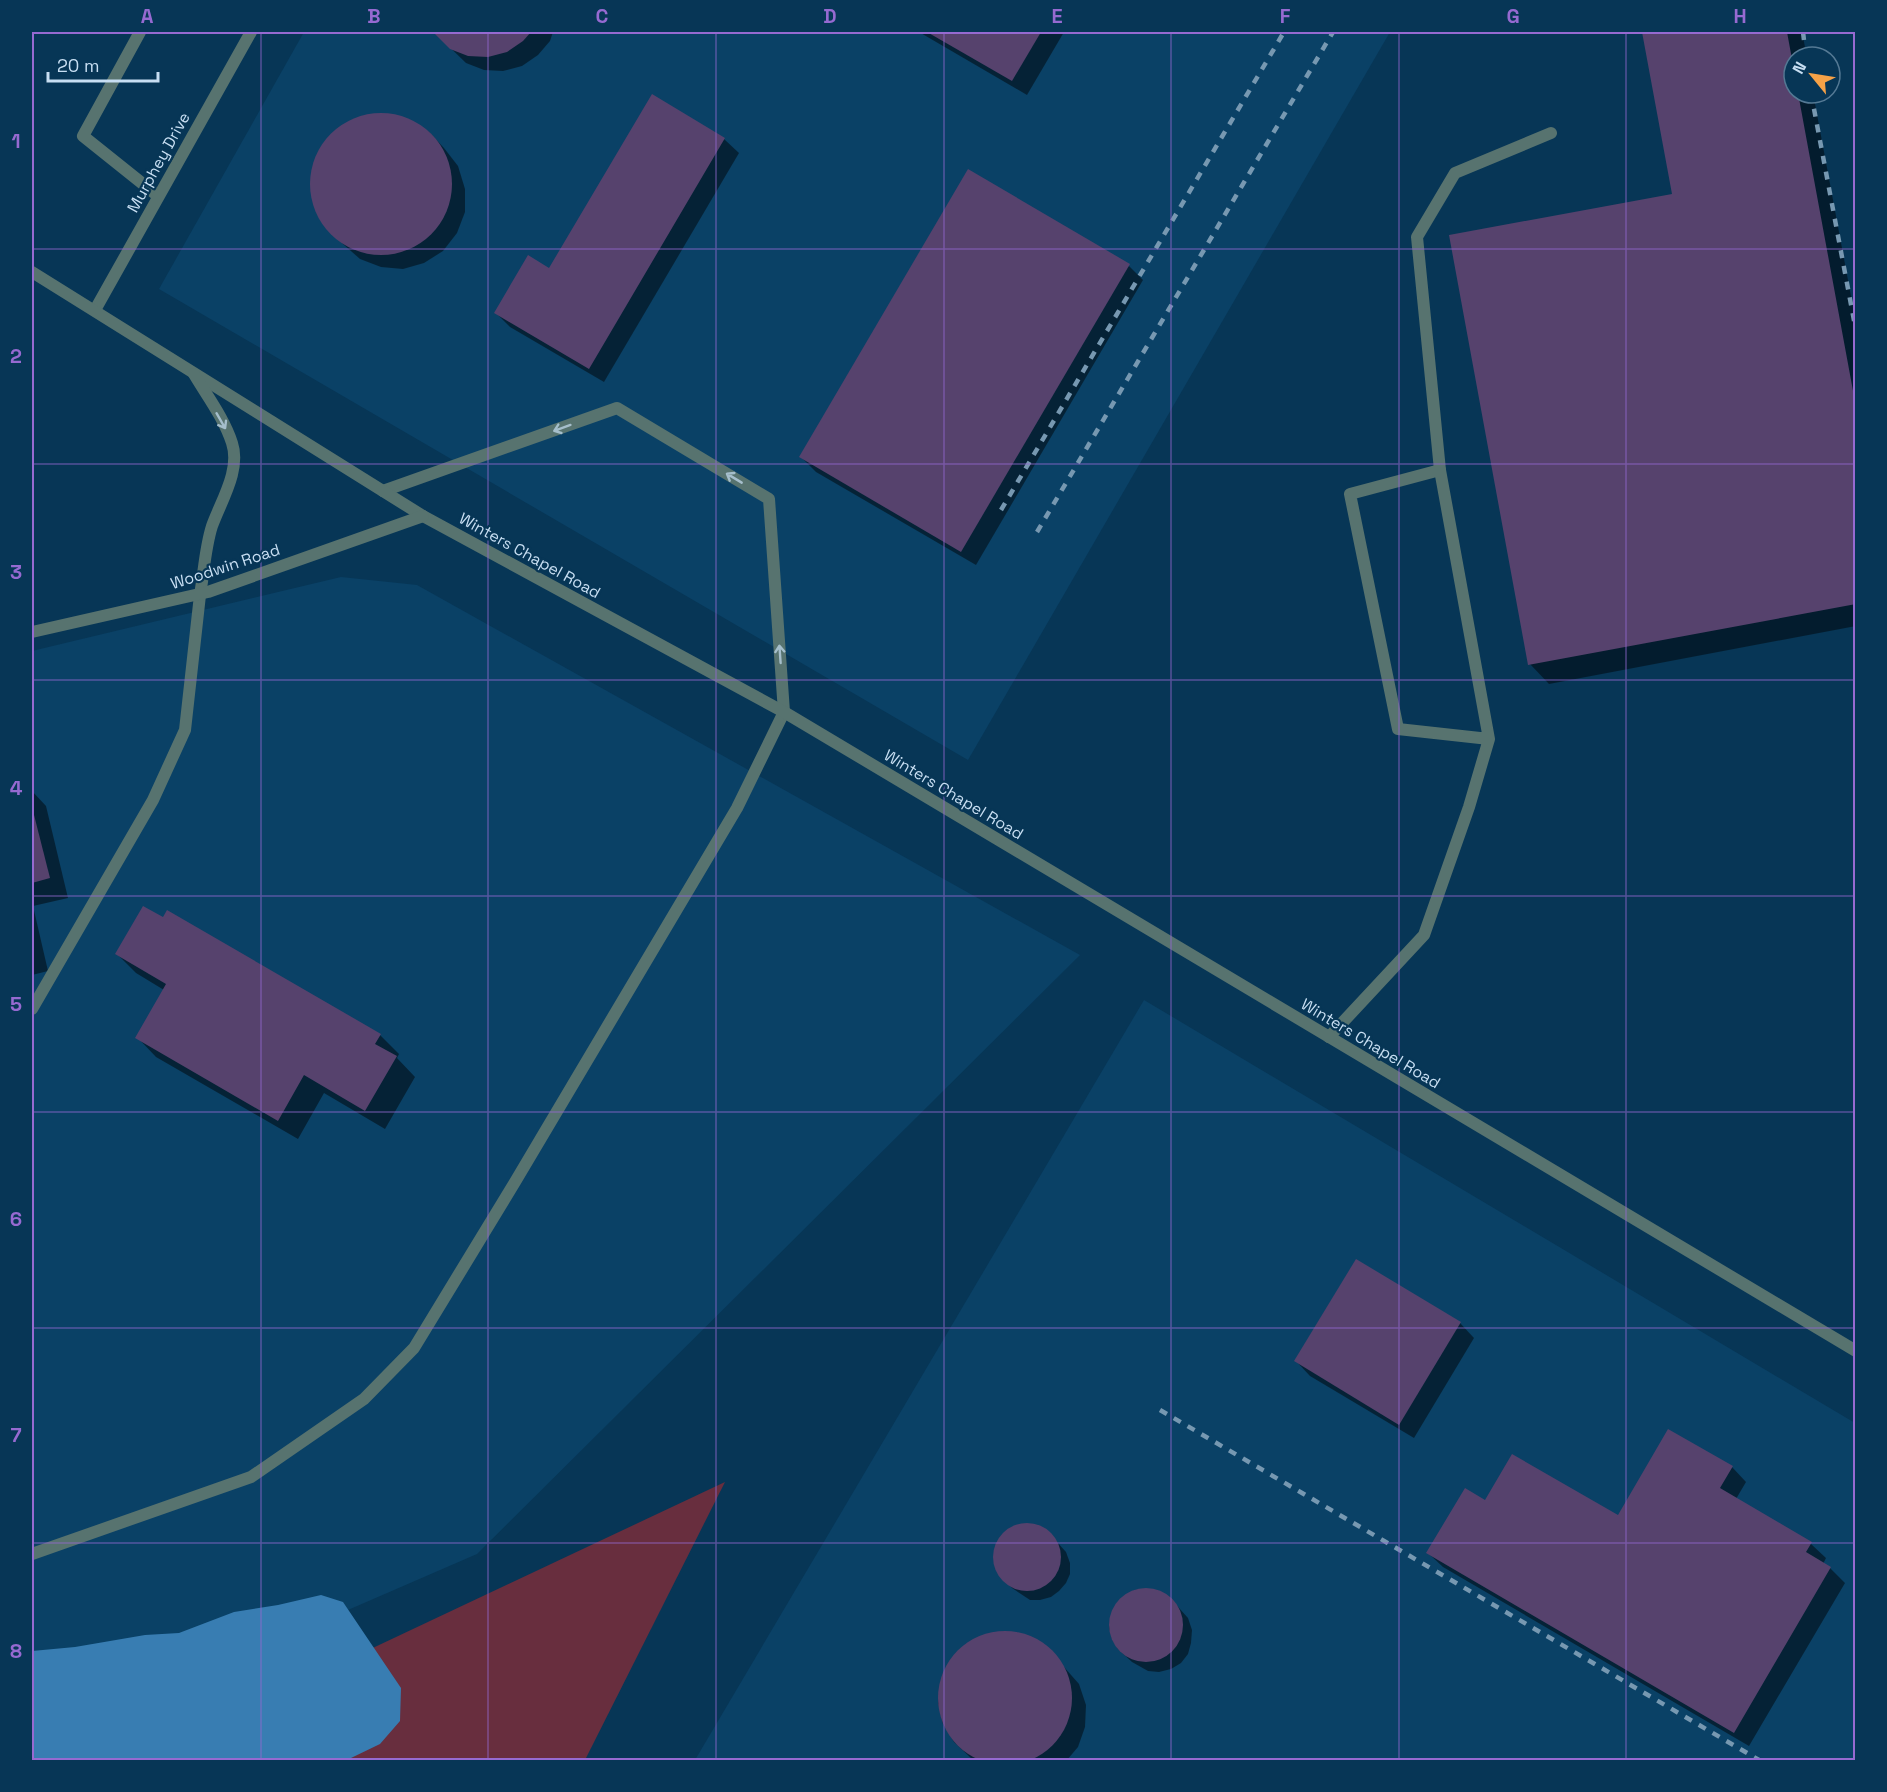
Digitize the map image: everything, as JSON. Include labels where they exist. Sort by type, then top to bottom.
[{"type":"street","points":[[140,32],[83,136],[158,196]]},
{"type":"street","name":"Murphey Drive","points":[[95,310],[250,32]]},
{"type":"street","points":[[1329,1037],[1424,935],[1469,807],[1489,739],[1440,470],[1417,237],[1455,174],[1551,133]]},
{"type":"street","name":"Winters Chapel Road","points":[[32,272],[423,516],[784,712],[1856,1351]]},
{"type":"street","points":[[32,1009],[153,800],[185,730],[200,594],[212,527],[224,502],[234,464],[233,445],[226,428],[191,370]]},
{"type":"street","points":[[32,1554],[251,1477],[364,1399],[414,1348],[737,808],[784,712],[769,499],[617,408],[383,491]]},
{"type":"street","points":[[1440,470],[1350,494],[1398,729],[1489,739]]},
{"type":"street","name":"Woodwin Road","points":[[32,632],[200,594],[423,516]]},
{"type":"shaded area","points":[[304,32],[1390,32],[968,760],[159,289]]},
{"type":"shaded area","points":[[341,577],[417,585],[1080,955],[477,1554],[32,1747],[32,651]]},
{"type":"shaded area","points":[[1144,1000],[1855,1423],[1855,1760],[695,1760]]},
{"type":"shaded area","points":[[725,1482],[585,1760],[135,1760]]},
{"type":"shaded area","points":[[321,1595],[343,1602],[401,1688],[400,1721],[380,1744],[351,1758],[338,1760],[32,1760],[32,1651],[75,1647],[145,1635],[179,1633],[234,1612]]},
{"type":"building","points":[[433,32],[531,32],[507,52],[488,57],[468,56],[450,49]]},
{"type":"building","points":[[927,32],[1041,32],[1012,81]]},
{"type":"building","points":[[1642,32],[1787,32],[1789,45],[1782,45],[1782,105],[1800,105],[1856,407],[1856,604],[1528,665],[1449,235],[1672,194]]},
{"type":"building","points":[[652,94],[725,138],[589,369],[494,313],[528,255],[549,268]]},
{"type":"building","points":[[381,113],[408,119],[431,134],[446,157],[452,184],[446,211],[431,234],[408,249],[381,255],[354,249],[331,234],[316,211],[310,184],[316,157],[331,134],[354,119]]},
{"type":"building","points":[[968,169],[1130,264],[961,552],[799,457]]},
{"type":"building","points":[[32,807],[50,878],[32,883]]},
{"type":"building","points":[[143,906],[163,917],[167,910],[381,1034],[375,1044],[397,1056],[365,1111],[304,1075],[278,1121],[135,1038],[166,984],[115,954]]},
{"type":"building","points":[[1356,1259],[1461,1322],[1399,1425],[1294,1361]]},
{"type":"building","points":[[1668,1429],[1733,1466],[1720,1488],[1812,1542],[1806,1552],[1831,1567],[1734,1733],[1426,1553],[1465,1488],[1485,1500],[1512,1454],[1618,1515]]},
{"type":"building","points":[[1027,1523],[1040,1526],[1051,1533],[1058,1544],[1061,1557],[1058,1570],[1051,1581],[1040,1588],[1027,1591],[1014,1588],[1003,1581],[996,1570],[993,1557],[996,1544],[1003,1533],[1014,1526]]},
{"type":"building","points":[[1139,1588],[1153,1588],[1167,1594],[1177,1604],[1183,1618],[1181,1639],[1167,1656],[1153,1662],[1139,1662],[1125,1656],[1115,1646],[1109,1632],[1109,1618],[1115,1604],[1125,1594]]},
{"type":"building","points":[[1005,1631],[1031,1636],[1052,1651],[1067,1672],[1072,1698],[1067,1724],[1052,1745],[1031,1760],[1005,1765],[979,1760],[958,1745],[943,1724],[938,1698],[943,1672],[958,1651],[979,1636]]},
{"type":"railway","points":[[1001,510],[1284,32]]},
{"type":"railway","points":[[1037,532],[1333,32]]},
{"type":"railway","points":[[1803,32],[1805,45]]},
{"type":"railway","points":[[1813,105],[1856,331]]},
{"type":"railway","points":[[1160,1410],[1759,1760]]}]
